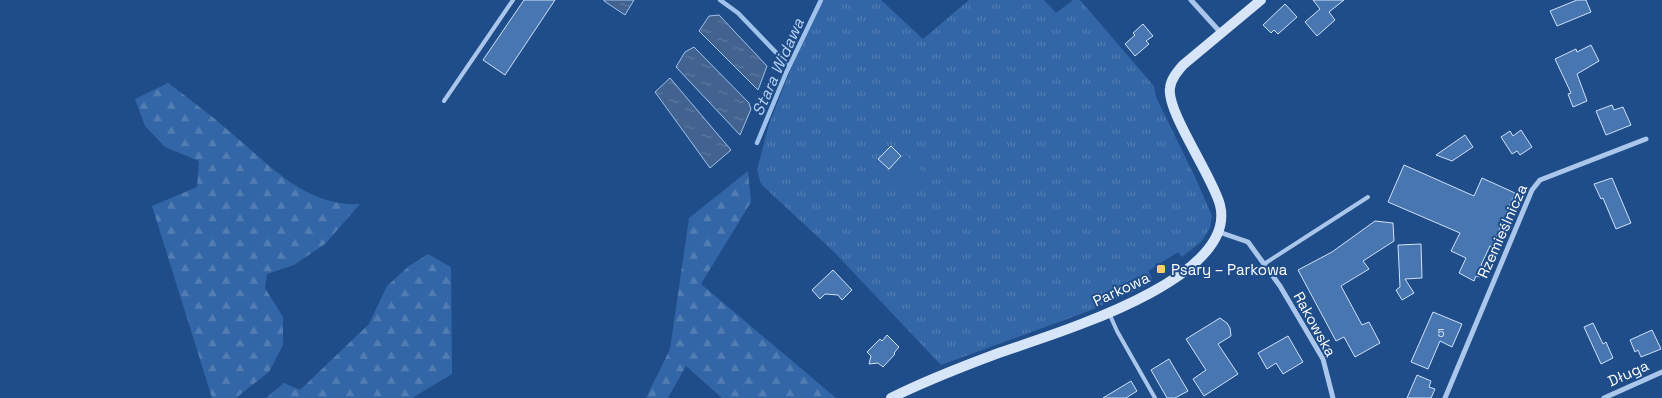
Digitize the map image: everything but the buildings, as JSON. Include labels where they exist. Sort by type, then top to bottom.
[{"type":"street","points":[[1191,0],[1221,34]]},
{"type":"street","name":"Parkowa","points":[[891,398],[959,368],[1109,313],[1175,280],[1206,253],[1219,232],[1222,210],[1219,200],[1175,112],[1170,88],[1183,65],[1262,0]]},
{"type":"street","name":"Rzemieślnicza","points":[[1445,398],[1532,190],[1540,180],[1646,139]]},
{"type":"street","name":"Rakowska","points":[[1219,232],[1248,242],[1280,286],[1323,359],[1333,398]]},
{"type":"street","name":"Długa","points":[[1604,398],[1662,372]]},
{"type":"lane","points":[[444,101],[513,0]]},
{"type":"lane","points":[[1264,264],[1368,197]]},
{"type":"lane","points":[[1109,313],[1117,331],[1155,398]]},
{"type":"green space","points":[[825,0],[881,0],[923,39],[969,0],[1044,0],[1056,13],[1073,0],[1080,0],[1154,86],[1156,97],[1212,216],[1210,228],[1201,242],[1182,257],[1178,252],[1148,271],[1152,278],[1148,285],[1089,311],[941,365],[834,252],[761,184],[757,170],[769,124],[799,48],[821,2]]},
{"type":"green space","points":[[168,83],[288,181],[322,198],[340,203],[360,204],[325,244],[294,265],[267,274],[265,288],[283,317],[283,345],[269,372],[236,398],[212,398],[152,206],[197,187],[199,161],[165,147],[145,126],[135,99]]},
{"type":"green space","points":[[905,154],[927,175],[907,196],[886,175]]},
{"type":"green space","points":[[748,171],[751,202],[701,284],[836,398],[722,398],[686,366],[668,398],[646,398],[670,349],[689,218]]},
{"type":"green space","points":[[428,254],[451,267],[452,374],[412,398],[266,398],[284,383],[300,390],[369,324],[387,286],[409,266]]},
{"type":"water","points":[[604,0],[634,0],[625,15]]},
{"type":"water","points":[[719,15],[767,66],[758,90],[699,31],[709,16]]},
{"type":"water","points":[[694,47],[749,103],[751,109],[740,135],[676,67],[685,52]]},
{"type":"water","points":[[670,78],[731,150],[710,168],[655,92]]},
{"type":"waterway","points":[[720,0],[738,13],[789,66]]},
{"type":"waterway","name":"Stara Widawa","points":[[757,143],[786,73],[821,0]]},
{"type":"place","name":"Psary – Parkowa","points":[[1161,269]]}]
